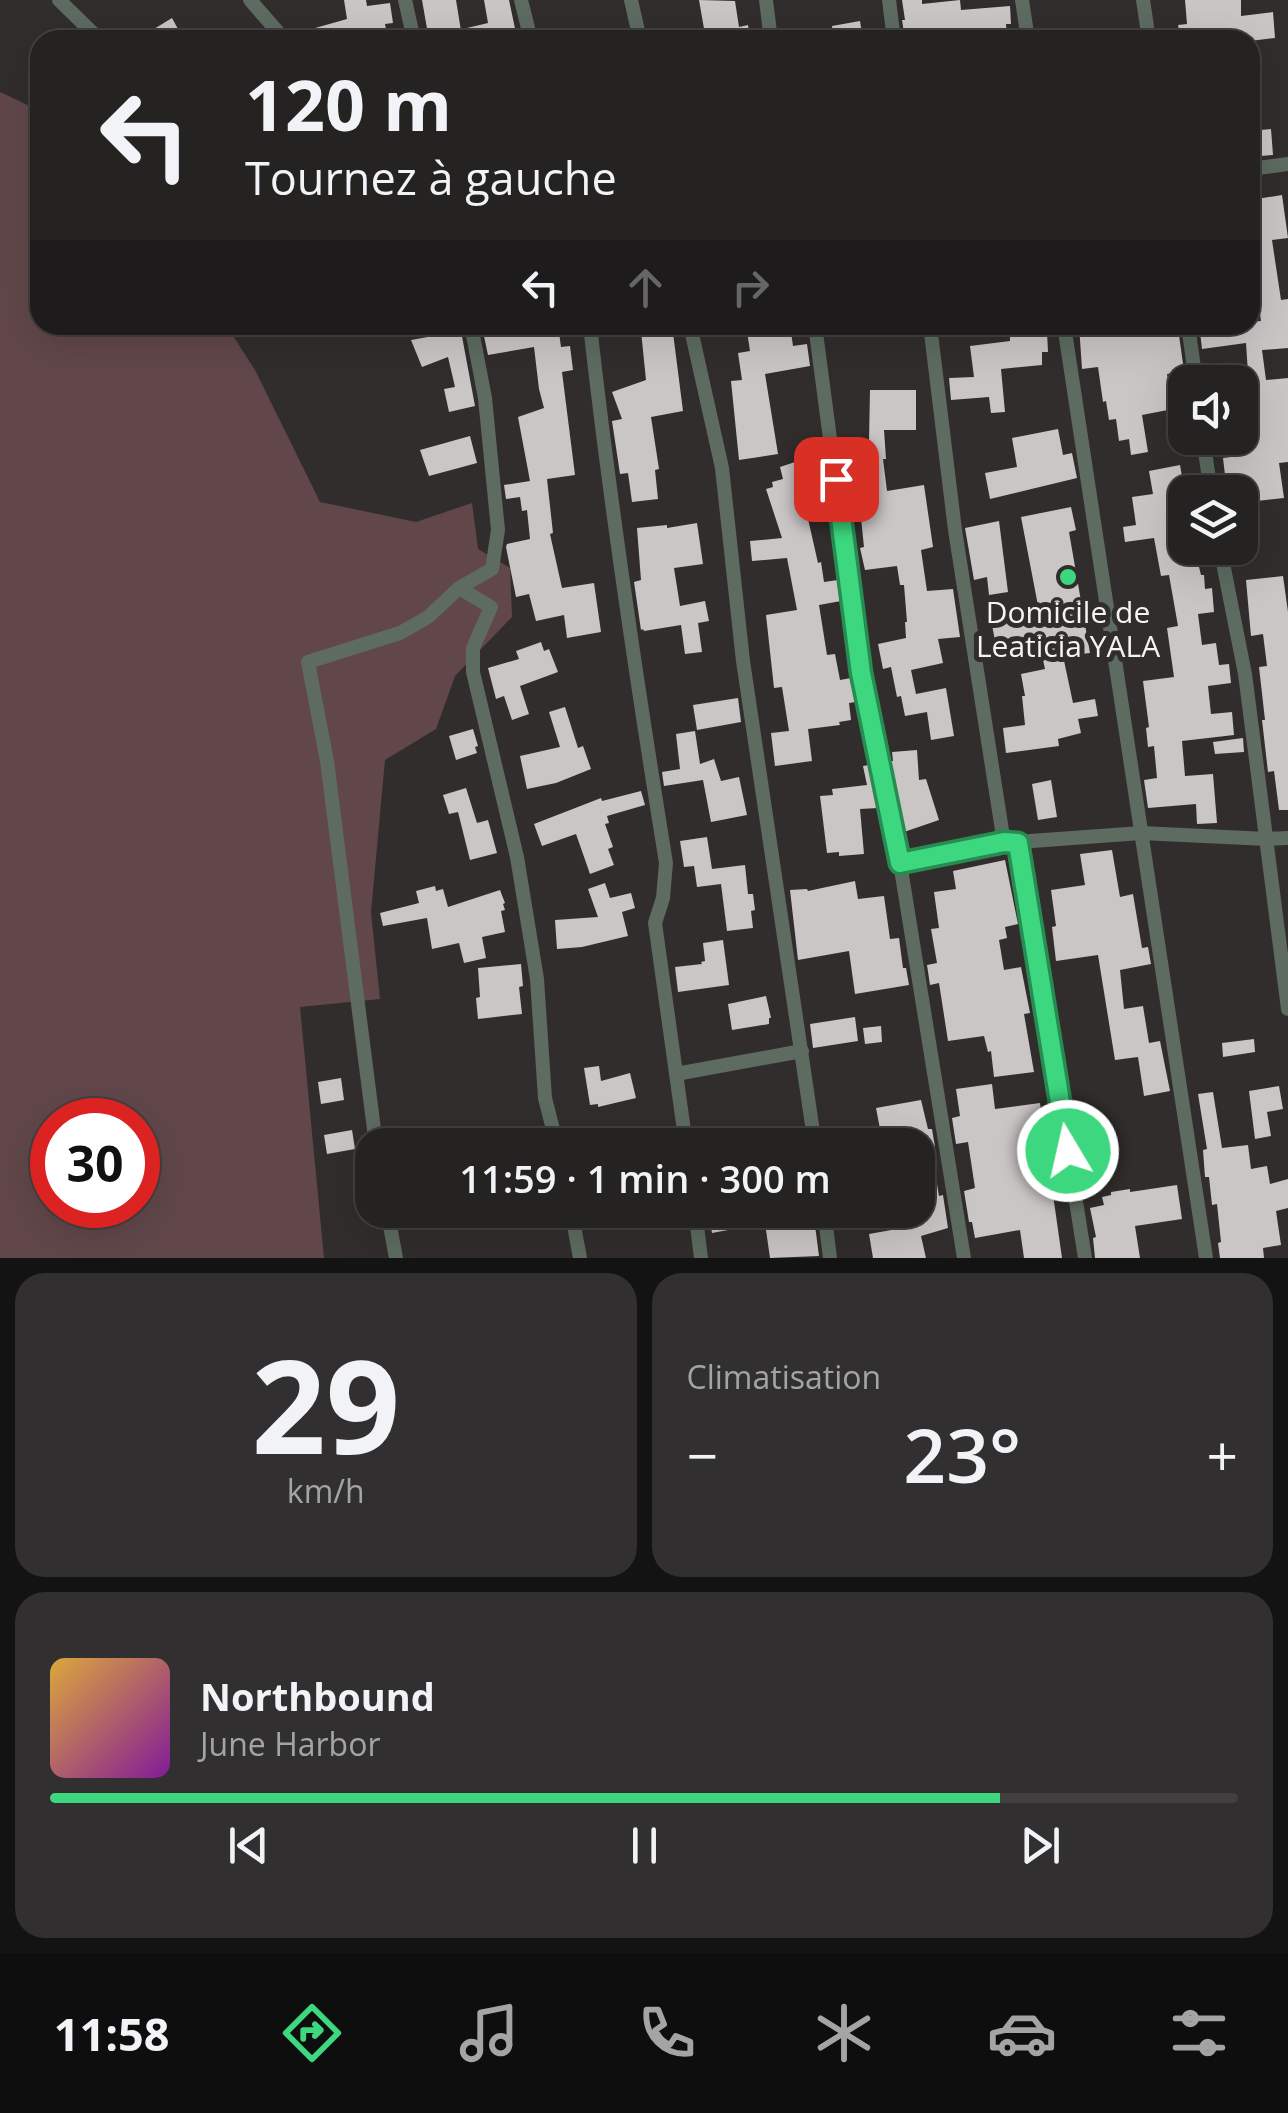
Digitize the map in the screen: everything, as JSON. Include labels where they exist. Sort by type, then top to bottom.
[{"type":"street","points":[[59,0],[90,30]]},
{"type":"street","points":[[250,0],[276,30]]},
{"type":"street","points":[[405,0],[412,30]]},
{"type":"street","points":[[520,0],[529,30]]},
{"type":"street","points":[[631,0],[638,30]]},
{"type":"street","points":[[766,0],[770,30]]},
{"type":"street","points":[[889,0],[893,30]]},
{"type":"street","points":[[1022,0],[1026,30]]},
{"type":"street","points":[[1144,0],[1148,30]]},
{"type":"street","points":[[1260,168],[1288,164]]},
{"type":"street","points":[[374,1128],[327,761],[308,662],[400,632],[428,616],[459,588],[492,570],[498,530],[486,398],[472,335]]},
{"type":"street","points":[[591,335],[627,617],[666,863],[663,898],[655,923],[684,1128]]},
{"type":"street","points":[[692,335],[722,468],[744,661],[813,1128]]},
{"type":"street","points":[[816,335],[861,673],[900,863],[964,1258]]},
{"type":"street","points":[[931,335],[955,530],[1085,1258]]},
{"type":"street","points":[[1066,335],[1206,1258]]},
{"type":"street","points":[[1189,335],[1194,365]]},
{"type":"street","points":[[1223,565],[1245,674],[1288,1008]]},
{"type":"street","points":[[459,588],[490,607],[473,648],[473,672],[517,857],[537,979],[545,1098],[552,1128]]},
{"type":"street","points":[[900,863],[1012,843],[1141,833],[1288,838]]},
{"type":"street","points":[[676,1074],[802,1051]]},
{"type":"street","points":[[391,1228],[396,1258]]},
{"type":"street","points":[[574,1228],[580,1258]]},
{"type":"street","points":[[698,1228],[702,1258]]},
{"type":"street","points":[[826,1228],[830,1258]]},
{"type":"shaded area","points":[[0,92],[30,106],[30,335],[232,335],[255,370],[320,502],[416,522],[472,503],[478,549],[510,568],[512,617],[455,676],[436,729],[385,760],[371,912],[380,999],[300,1007],[324,1258],[0,1258]]},
{"type":"building","points":[[344,0],[366,0],[367,6],[390,3],[393,23],[385,24],[386,30],[308,30],[347,19]]},
{"type":"building","points":[[422,0],[456,0],[461,30],[427,30]]},
{"type":"building","points":[[484,0],[509,0],[515,30],[468,30],[488,23]]},
{"type":"building","points":[[699,0],[735,1],[739,27],[748,25],[749,30],[704,30]]},
{"type":"building","points":[[902,0],[922,0],[922,4],[960,0],[961,10],[1010,6],[1011,24],[1006,24],[1006,30],[904,30]]},
{"type":"building","points":[[1185,0],[1241,0],[1241,16],[1273,12],[1275,38],[1260,40],[1260,30],[1179,30],[1178,25],[1187,24]]},
{"type":"building","points":[[172,18],[179,30],[155,30]]},
{"type":"building","points":[[860,21],[861,30],[833,30],[832,26]]},
{"type":"building","points":[[1271,129],[1273,155],[1260,156],[1260,130]]},
{"type":"building","points":[[1282,195],[1288,238],[1272,240],[1281,300],[1288,299],[1288,348],[1262,350],[1266,380],[1288,378],[1288,462],[1279,463],[1284,498],[1258,501],[1258,475],[1225,475],[1223,458],[1258,455],[1258,365],[1247,365],[1246,343],[1202,349],[1200,335],[1260,335],[1260,198]]},
{"type":"building","points":[[462,335],[475,406],[449,412],[444,389],[455,387],[448,357],[422,367],[411,340]]},
{"type":"building","points":[[484,335],[559,335],[561,347],[570,346],[573,370],[562,372],[575,475],[547,479],[553,533],[550,534],[562,588],[594,583],[601,632],[567,638],[564,615],[536,621],[529,594],[516,597],[506,547],[530,539],[527,510],[522,511],[520,497],[506,499],[504,485],[530,481],[518,417],[544,408],[534,347],[488,355]]},
{"type":"building","points":[[641,335],[673,335],[683,411],[651,417],[659,469],[655,470],[658,499],[632,502],[628,473],[620,474],[612,421],[622,419],[612,392],[646,380]]},
{"type":"building","points":[[748,335],[791,335],[793,346],[807,344],[810,366],[765,374],[778,454],[739,460],[731,381],[742,380],[738,353],[750,351]]},
{"type":"building","points":[[1010,335],[1047,335],[1048,352],[1042,352],[1042,365],[1001,369],[1005,412],[991,413],[989,397],[951,400],[949,378],[974,377],[970,346],[1010,341]]},
{"type":"building","points":[[1080,335],[1179,335],[1183,365],[1168,365],[1168,410],[1142,415],[1148,452],[1131,455],[1129,439],[1119,441],[1116,419],[1109,420],[1106,401],[1103,402],[1098,367],[1082,369]]},
{"type":"building","points":[[870,390],[916,390],[916,430],[884,430],[883,459],[887,491],[924,485],[933,547],[921,550],[927,591],[953,589],[960,637],[938,639],[943,663],[911,670],[916,694],[946,688],[954,736],[931,740],[927,712],[905,716],[891,667],[883,669],[878,644],[906,638],[907,622],[904,585],[900,585],[897,566],[865,570],[860,548],[864,547],[857,480],[869,477],[865,442],[869,442]]},
{"type":"building","points":[[1058,429],[1063,455],[1072,453],[1077,478],[990,499],[985,473],[1017,467],[1012,438]]},
{"type":"building","points":[[470,436],[477,463],[429,476],[420,450]]},
{"type":"building","points":[[810,457],[823,495],[804,501],[824,582],[838,580],[841,601],[819,605],[827,655],[835,654],[840,680],[851,678],[855,702],[849,703],[851,720],[808,729],[812,761],[775,766],[771,733],[789,731],[782,687],[774,688],[766,615],[797,610],[787,558],[752,561],[750,541],[782,538],[766,489],[783,479],[780,467]]},
{"type":"building","points":[[1180,465],[1182,475],[1168,475],[1168,565],[1198,565],[1205,589],[1212,588],[1214,612],[1198,614],[1202,645],[1216,643],[1219,665],[1229,664],[1231,683],[1208,686],[1211,714],[1232,712],[1234,735],[1182,741],[1185,776],[1213,774],[1217,823],[1197,824],[1196,804],[1148,808],[1144,780],[1157,778],[1154,746],[1148,747],[1143,681],[1174,677],[1167,628],[1178,626],[1169,575],[1161,576],[1154,538],[1125,542],[1123,527],[1136,525],[1132,497],[1153,494],[1149,471]]},
{"type":"building","points":[[1071,507],[1076,530],[1069,532],[1090,653],[1063,656],[1073,703],[1095,699],[1098,716],[1078,719],[1081,733],[1058,739],[1059,746],[1006,753],[1003,728],[1025,725],[1021,674],[1045,669],[1039,642],[997,651],[992,625],[1040,616],[1021,517]]},
{"type":"building","points":[[999,521],[1008,592],[989,595],[987,577],[974,580],[965,528]]},
{"type":"building","points":[[697,523],[703,564],[674,568],[680,606],[705,601],[709,621],[698,623],[702,652],[685,654],[681,625],[641,630],[634,582],[641,580],[637,528]]},
{"type":"building","points":[[1283,576],[1288,612],[1288,810],[1279,810],[1274,771],[1268,772],[1259,667],[1267,666],[1263,634],[1251,636],[1246,580]]},
{"type":"building","points":[[541,642],[544,651],[549,649],[558,672],[520,686],[529,714],[512,720],[504,696],[496,699],[488,668],[519,659],[516,651]]},
{"type":"building","points":[[738,698],[741,722],[697,730],[693,705]]},
{"type":"building","points":[[565,707],[578,748],[583,746],[591,769],[527,789],[520,756],[560,747],[549,712]]},
{"type":"building","points":[[473,729],[477,753],[456,760],[449,736]]},
{"type":"building","points":[[695,731],[700,764],[714,759],[721,781],[739,777],[747,815],[711,822],[703,780],[664,786],[662,772],[680,769],[676,734]]},
{"type":"building","points":[[1243,738],[1244,752],[1215,754],[1213,742]]},
{"type":"building","points":[[917,750],[919,780],[926,779],[939,820],[904,832],[890,761],[892,752]]},
{"type":"building","points":[[869,765],[878,808],[860,809],[864,854],[827,853],[820,796],[833,795],[832,789],[867,785],[863,766]]},
{"type":"building","points":[[1051,780],[1057,817],[1038,820],[1032,784]]},
{"type":"building","points":[[466,788],[477,823],[488,820],[497,853],[470,860],[458,812],[449,814],[443,795]]},
{"type":"building","points":[[641,791],[645,805],[607,816],[609,823],[605,824],[613,847],[608,849],[614,865],[590,874],[576,834],[542,846],[534,824],[601,798],[602,801]]},
{"type":"building","points":[[707,837],[712,869],[745,865],[748,894],[753,894],[753,928],[727,931],[721,884],[697,887],[694,866],[684,867],[680,841]]},
{"type":"building","points":[[1112,850],[1120,897],[1133,894],[1142,948],[1148,947],[1151,964],[1120,970],[1124,1009],[1143,1006],[1149,1043],[1160,1041],[1170,1091],[1144,1096],[1138,1057],[1115,1060],[1098,955],[1056,961],[1051,890],[1085,885],[1080,854]]},
{"type":"building","points":[[1005,860],[1018,924],[1005,927],[1007,938],[999,940],[1004,970],[1021,967],[1030,1013],[1024,1014],[1034,1072],[994,1077],[991,1051],[988,1052],[984,1036],[948,1041],[939,983],[930,985],[927,965],[937,963],[931,929],[939,928],[934,892],[956,889],[953,871]]},
{"type":"building","points":[[855,881],[858,899],[884,896],[890,939],[899,938],[909,985],[855,994],[849,951],[798,960],[790,890],[808,891]]},
{"type":"building","points":[[605,883],[610,898],[631,893],[635,908],[622,912],[628,936],[557,949],[555,920],[598,917],[588,889]]},
{"type":"building","points":[[435,886],[436,891],[443,889],[448,907],[500,890],[505,903],[505,910],[501,911],[505,932],[482,937],[486,958],[464,963],[459,943],[432,949],[427,918],[383,926],[380,913],[419,903],[416,891]]},
{"type":"building","points":[[723,940],[729,985],[678,992],[675,967],[702,964],[703,943]]},
{"type":"building","points":[[521,964],[522,1014],[478,1019],[478,968]]},
{"type":"building","points":[[766,996],[769,1024],[732,1030],[728,1004]]},
{"type":"building","points":[[855,1017],[858,1041],[813,1048],[810,1024]]},
{"type":"building","points":[[881,1026],[882,1042],[865,1044],[863,1028]]},
{"type":"building","points":[[1254,1039],[1255,1052],[1223,1057],[1222,1043]]},
{"type":"building","points":[[599,1066],[601,1081],[630,1073],[636,1098],[598,1107],[590,1105],[584,1068]]},
{"type":"building","points":[[341,1078],[344,1100],[321,1104],[318,1082]]},
{"type":"building","points":[[992,1084],[995,1109],[1040,1103],[1062,1258],[1024,1258],[1020,1230],[975,1238],[964,1191],[975,1188],[968,1142],[956,1144],[952,1118],[960,1116],[956,1089]]},
{"type":"building","points":[[1279,1086],[1283,1109],[1267,1112],[1271,1136],[1255,1139],[1249,1091]]},
{"type":"building","points":[[1213,1092],[1222,1148],[1248,1145],[1251,1169],[1267,1166],[1270,1184],[1288,1179],[1288,1208],[1276,1211],[1281,1245],[1263,1248],[1264,1258],[1220,1258],[1217,1204],[1212,1205],[1209,1177],[1205,1177],[1203,1150],[1207,1149],[1198,1094]]},
{"type":"building","points":[[921,1100],[928,1128],[880,1128],[876,1108]]},
{"type":"building","points":[[352,1130],[355,1149],[327,1154],[324,1135]]},
{"type":"building","points":[[935,1172],[948,1228],[921,1236],[926,1258],[873,1258],[869,1234],[935,1228]]},
{"type":"building","points":[[1177,1185],[1182,1219],[1135,1226],[1140,1258],[1095,1258],[1096,1237],[1090,1208],[1104,1205],[1102,1197],[1111,1192]]},
{"type":"building","points":[[711,1228],[738,1228],[712,1233]]},
{"type":"building","points":[[766,1228],[815,1228],[819,1256],[770,1258]]},
{"type":"place","name":"Domicile de Leaticia YALA","points":[[1068,577]]},
{"type":"route","points":[[836,479],[861,673],[900,863],[1004,842],[1018,843],[1068,1151]]}]
